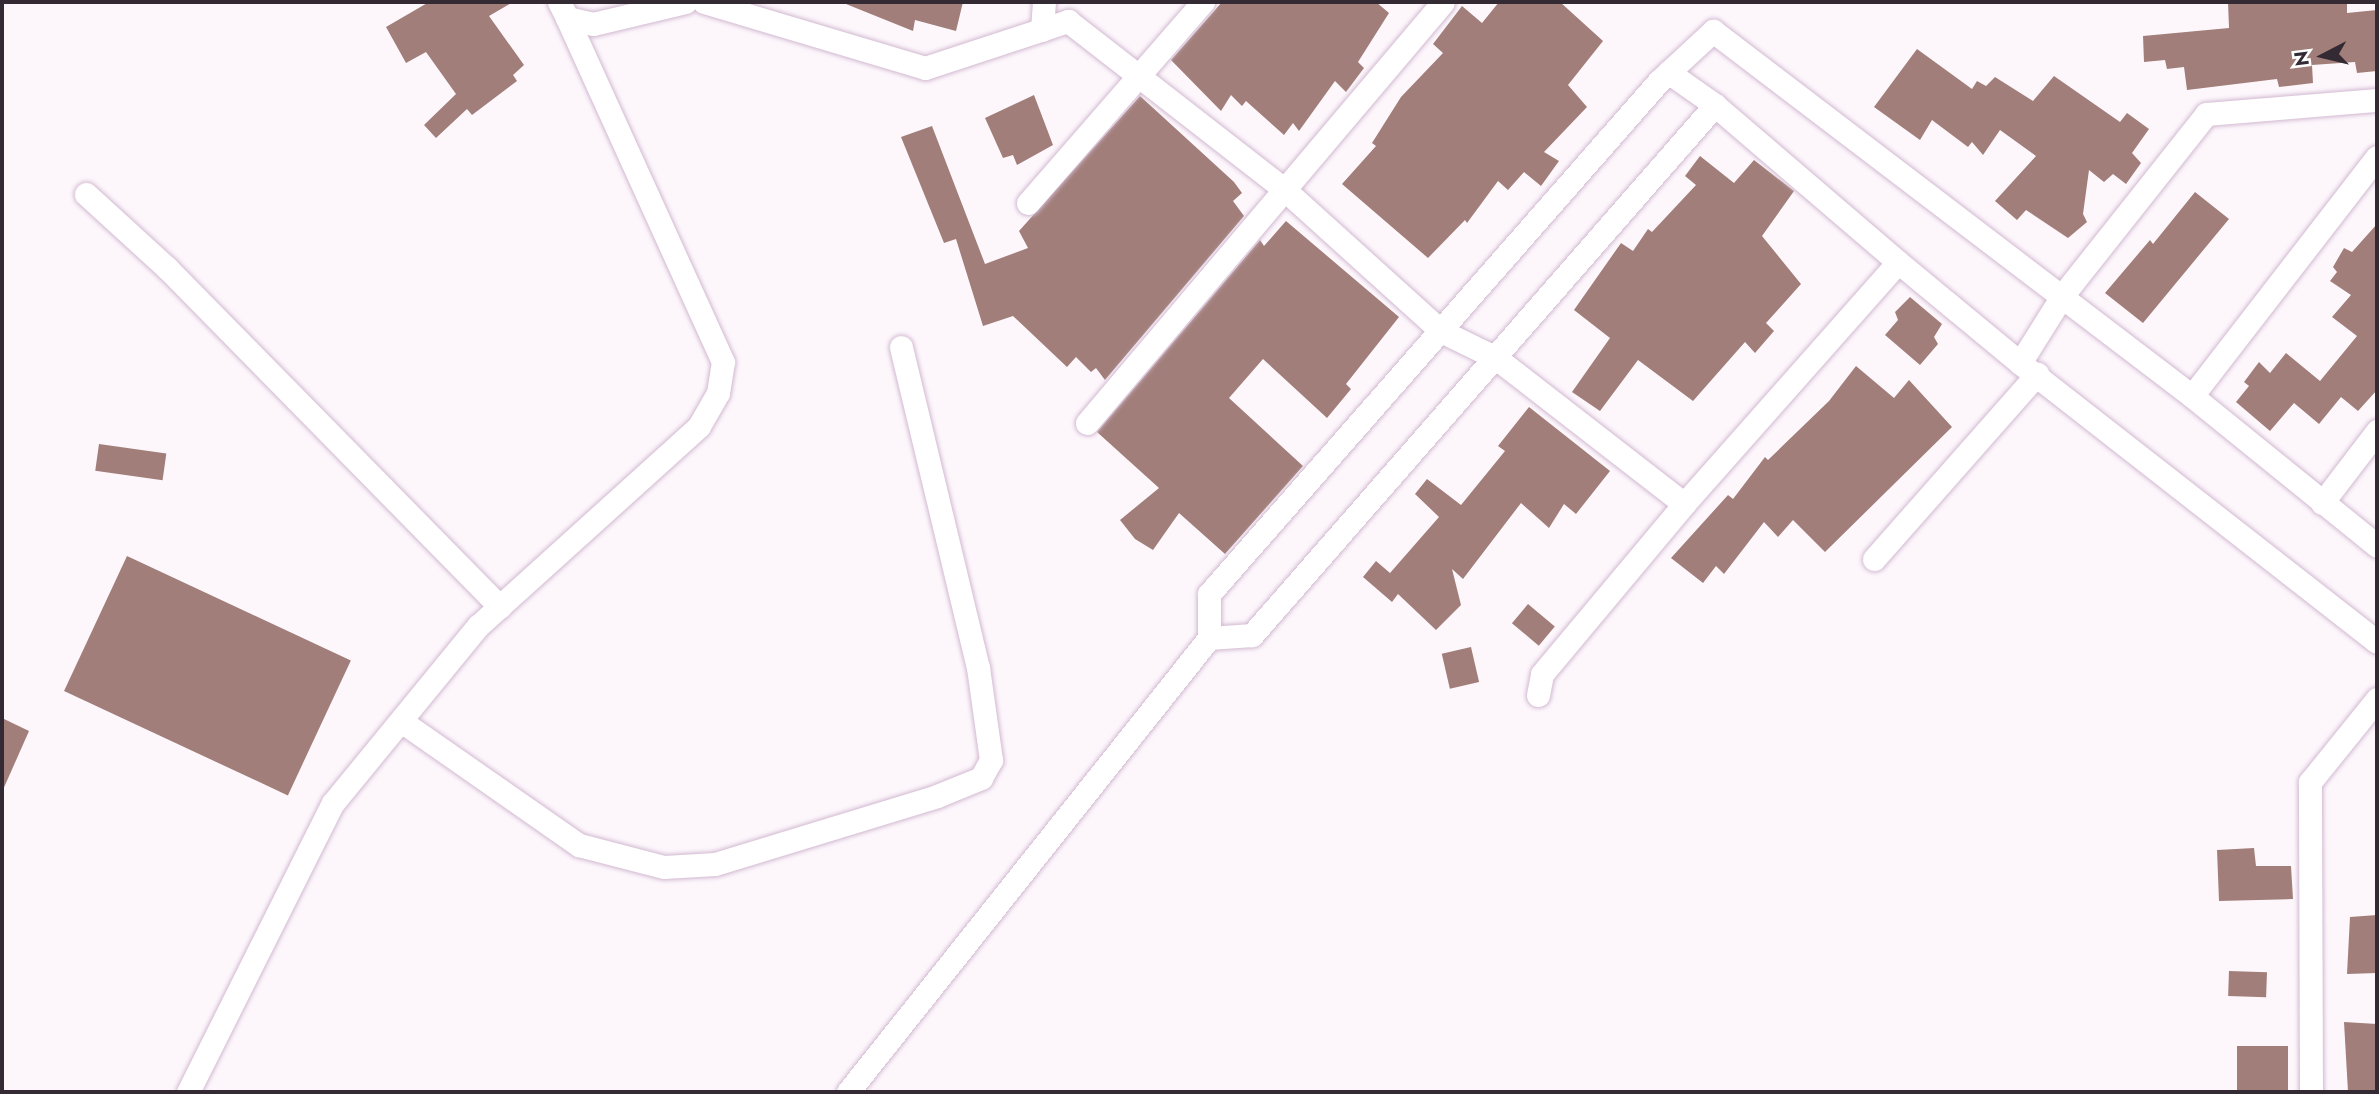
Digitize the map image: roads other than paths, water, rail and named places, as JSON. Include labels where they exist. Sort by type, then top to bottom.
[{"type":"street","points":[[563,10],[593,24],[685,2]]},
{"type":"street","points":[[704,2],[925,68],[1068,21],[1286,191],[1441,331],[1496,358],[1684,504]]},
{"type":"street","points":[[1042,30],[1044,2]]},
{"type":"street","points":[[1028,203],[1203,2]]},
{"type":"street","points":[[1087,423],[1286,191],[1443,2]]},
{"type":"street","points":[[188,1092],[333,803],[478,626],[699,426],[718,393],[723,362],[563,10]]},
{"type":"street","points":[[848,1092],[1209,638],[1209,594],[1668,72],[1713,31],[2192,396],[2377,546]]},
{"type":"street","points":[[1668,72],[1715,105],[1898,262],[2028,368],[2377,642]]},
{"type":"street","points":[[1874,559],[2028,368],[2062,296],[2206,114],[2377,100]]},
{"type":"street","points":[[1209,638],[1252,635],[1715,105]]},
{"type":"street","points":[[2192,396],[2377,157]]},
{"type":"street","points":[[86,194],[167,268],[500,607]]},
{"type":"street","points":[[1538,695],[1542,674],[1684,504],[1898,262]]},
{"type":"street","points":[[401,721],[579,845],[664,867],[715,864],[937,796],[981,778],[991,760],[978,668],[901,347]]},
{"type":"street","points":[[2322,503],[2377,431]]},
{"type":"street","points":[[2311,1092],[2310,782],[2377,699]]}]
